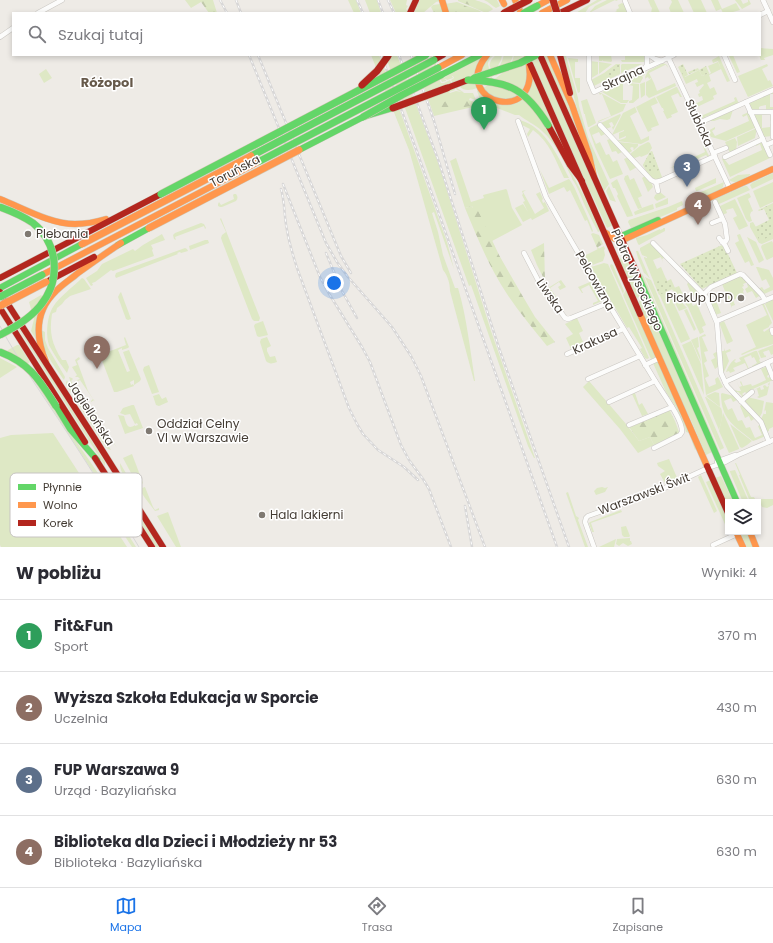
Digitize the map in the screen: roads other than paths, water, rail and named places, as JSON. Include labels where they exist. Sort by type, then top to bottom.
[{"type":"main road","points":[[410,12],[416,0]]},
{"type":"main road","points":[[515,0],[521,12]]},
{"type":"main road","points":[[506,12],[528,0],[535,10],[548,0]]},
{"type":"main road","points":[[553,0],[557,12]]},
{"type":"main road","points":[[544,12],[567,0]]},
{"type":"main road","points":[[562,12],[587,0]]},
{"type":"main road","points":[[574,12],[587,0]]},
{"type":"main road","points":[[503,1],[508,12]]},
{"type":"main road","points":[[442,2],[446,12]]},
{"type":"main road","points":[[340,100],[370,78],[380,68],[387,56]]},
{"type":"main road","name":"Toruńska","points":[[0,278],[424,56]]},
{"type":"main road","name":"Toruńska","points":[[0,288],[442,56]]},
{"type":"main road","name":"Toruńska","points":[[0,297],[460,56]]},
{"type":"main road","name":"Toruńska","points":[[0,307],[478,56]]},
{"type":"main road","points":[[486,56],[478,70],[477,79],[480,88],[488,97],[499,102],[508,103],[519,98],[525,92],[529,82],[527,56]]},
{"type":"main road","name":"Piotra Wysockiego","points":[[527,56],[725,506]]},
{"type":"main road","points":[[363,117],[388,110],[468,80],[520,63],[534,56]]},
{"type":"main road","name":"Piotra Wysockiego","points":[[540,56],[735,499]]},
{"type":"main road","points":[[550,56],[572,105],[589,153],[594,177]]},
{"type":"main road","points":[[560,56],[572,105]]},
{"type":"main road","points":[[468,80],[500,83],[516,89],[528,97],[548,125],[570,165],[582,181]]},
{"type":"main road","points":[[604,231],[610,236],[625,239],[700,204],[712,200],[730,189],[773,169]]},
{"type":"main road","points":[[0,199],[50,218],[73,224],[84,224],[102,220],[129,210]]},
{"type":"main road","points":[[0,207],[25,218],[39,229],[45,236],[51,248],[55,268],[52,285],[40,306],[24,321],[0,336]]},
{"type":"main road","points":[[615,256],[613,246],[619,238]]},
{"type":"main road","points":[[46,362],[38,332],[40,318],[48,300],[90,261]]},
{"type":"main road","name":"Jagiellońska","points":[[0,291],[116,473]]},
{"type":"main road","points":[[637,306],[637,301],[640,298],[644,298],[649,302]]},
{"type":"main road","name":"Jagiellońska","points":[[0,307],[104,473]]},
{"type":"main road","points":[[0,352],[16,358],[29,368],[38,378],[70,429],[96,460]]},
{"type":"main road","name":"Jagiellońska","points":[[142,514],[163,547]]},
{"type":"main road","name":"Jagiellońska","points":[[142,531],[152,547]]},
{"type":"main road","points":[[737,535],[743,547]]},
{"type":"main road","points":[[751,535],[756,547]]},
{"type":"street","points":[[40,12],[62,0]]},
{"type":"street","points":[[763,0],[773,22]]},
{"type":"street","points":[[625,1],[630,12]]},
{"type":"street","points":[[761,14],[768,11]]},
{"type":"street","points":[[0,37],[12,29]]},
{"type":"street","points":[[645,68],[647,65],[648,56]]},
{"type":"street","points":[[649,56],[655,60],[662,61]]},
{"type":"street","name":"Skrajna","points":[[588,58],[589,80],[594,92],[672,56]]},
{"type":"street","points":[[724,56],[735,80]]},
{"type":"street","name":"Słubicka","points":[[668,58],[730,189]]},
{"type":"street","points":[[699,123],[773,90]]},
{"type":"street","points":[[746,102],[770,155]]},
{"type":"street","points":[[725,157],[763,139],[773,137],[773,112],[750,112]]},
{"type":"street","name":"Pelcowizna","points":[[518,121],[548,200],[623,329],[672,407],[682,428],[682,434],[654,448]]},
{"type":"street","points":[[600,125],[651,180],[656,182],[726,148]]},
{"type":"street","points":[[766,145],[773,142]]},
{"type":"street","points":[[656,182],[658,191]]},
{"type":"street","points":[[712,200],[725,225],[727,240],[722,242]]},
{"type":"street","points":[[712,223],[722,219]]},
{"type":"street","points":[[718,238],[728,251]]},
{"type":"street","points":[[653,243],[704,294],[717,321],[721,373],[741,400],[761,422],[771,441]]},
{"type":"street","name":"Liwska","points":[[524,253],[538,280],[565,318],[571,318],[608,303]]},
{"type":"street","points":[[704,294],[710,287],[740,274],[743,275],[762,294],[765,300]]},
{"type":"street","points":[[717,321],[773,296]]},
{"type":"street","name":"Krakusa","points":[[567,354],[623,329]]},
{"type":"street","points":[[588,379],[640,356]]},
{"type":"street","points":[[645,365],[660,358]]},
{"type":"street","points":[[726,381],[773,360]]},
{"type":"street","points":[[767,363],[773,378]]},
{"type":"street","points":[[609,402],[655,381]]},
{"type":"street","points":[[741,400],[752,392]]},
{"type":"street","points":[[629,425],[672,407]]},
{"type":"street","name":"Warszawski Świt","points":[[594,547],[585,522],[588,516],[656,492],[771,441]]},
{"type":"street","points":[[712,544],[732,535]]},
{"type":"tram line","points":[[0,326],[24,367],[93,473]]},
{"type":"tram line","points":[[133,537],[139,547]]},
{"type":"railway","points":[[220,0],[226,12]]},
{"type":"railway","points":[[236,0],[241,12]]},
{"type":"railway","points":[[357,0],[363,12]]},
{"type":"railway","points":[[378,0],[383,12]]},
{"type":"railway","points":[[388,0],[394,12]]},
{"type":"railway","points":[[249,56],[326,243],[348,277],[392,327],[411,356],[421,376],[485,547]]},
{"type":"railway","points":[[258,56],[341,256],[351,273]]},
{"type":"railway","points":[[381,56],[416,149],[557,547]]},
{"type":"railway","points":[[399,56],[439,162],[499,348],[569,547]]},
{"type":"railway","points":[[411,56],[434,121],[455,194]]},
{"type":"railway","points":[[283,184],[320,277],[370,362],[401,445],[409,460],[429,489],[451,547]]},
{"type":"railway","points":[[281,189],[291,249],[349,408],[363,434],[378,450],[404,467],[418,480]]},
{"type":"railway","points":[[326,253],[342,291],[357,318]]},
{"type":"railway","points":[[465,506],[472,547]]},
{"type":"place","name":"Fit&Fun","points":[[484,130]]},
{"type":"place","name":"FUP Warszawa 9","points":[[687,187]]},
{"type":"place","name":"Biblioteka dla Dzieci i Młodzieży nr 53","points":[[698,225]]},
{"type":"place","name":"Plebania","points":[[28,234]]},
{"type":"place","name":"PickUp DPD","points":[[741,298]]},
{"type":"place","name":"Wyższa Szkoła Edukacja w Sporcie","points":[[97,369]]},
{"type":"place","name":"Oddział Celny VI w Warszawie","points":[[149,431]]},
{"type":"place","name":"Hala lakierni","points":[[262,515]]},
{"type":"district","name":"Różopol","points":[[107,82]]}]
